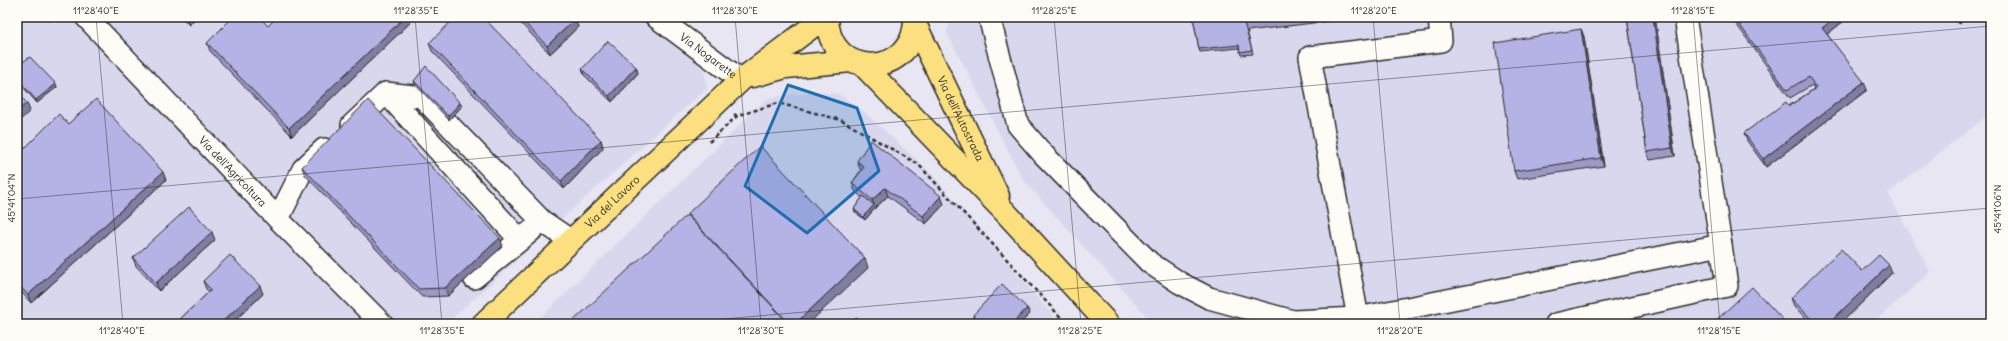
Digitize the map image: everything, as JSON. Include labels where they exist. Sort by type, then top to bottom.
[{"type":"main road","name":"Via del Lavoro","points":[[483,324],[570,240],[741,80],[826,17]]},
{"type":"main road","name":"Via dell'Autostrada","points":[[826,17],[827,29],[832,42],[840,53],[857,63],[1006,213],[1108,324]]},
{"type":"main road","name":"Via dell'Autostrada","points":[[857,63],[878,65],[892,60],[904,51],[912,39],[915,21]]},
{"type":"main road","name":"Via dell'Autostrada","points":[[915,21],[1006,213]]},
{"type":"main road","name":"Via del Lavoro","points":[[741,80],[786,67],[857,63]]},
{"type":"street","name":"Via dell'Agricoltura","points":[[86,17],[278,219],[382,324]]},
{"type":"street","name":"Via Nogarette","points":[[656,17],[741,80]]},
{"type":"street","points":[[989,17],[1018,125],[1044,154],[1150,263],[1180,283],[1209,298],[1293,321],[1358,318],[1721,245]]},
{"type":"street","points":[[1358,318],[1310,57],[1441,41],[1439,17]]},
{"type":"street","points":[[1556,324],[1727,286],[1684,17]]},
{"type":"street","points":[[386,93],[520,240]]},
{"type":"street","points":[[278,219],[303,169],[386,93],[422,97],[542,221],[570,240]]},
{"type":"street","points":[[474,278],[542,221]]},
{"type":"path","points":[[721,98],[737,116],[778,103],[841,120],[918,164],[1067,324]]},
{"type":"highlighted area","points":[[788,85],[857,108],[879,171],[807,233],[745,186]]},
{"type":"shaded area","points":[[17,17],[47,17],[55,24],[63,17],[644,17],[702,62],[707,88],[446,324],[17,324]]},
{"type":"shaded area","points":[[951,17],[1991,17],[1991,113],[1888,193],[1930,272],[1872,324],[1154,324],[1024,181],[947,33]]},
{"type":"shaded area","points":[[813,92],[839,94],[863,111],[929,171],[1060,324],[534,324],[768,98]]},
{"type":"building","points":[[233,17],[259,17],[268,26],[277,17],[405,17],[289,128],[207,43]]},
{"type":"building","points":[[456,17],[483,17],[601,140],[561,181],[429,43]]},
{"type":"building","points":[[519,17],[573,17],[575,19],[547,46]]},
{"type":"building","points":[[1193,17],[1244,17],[1244,23],[1252,50],[1240,52],[1239,45],[1199,49]]},
{"type":"building","points":[[1244,17],[1293,17],[1244,23]]},
{"type":"building","points":[[1627,17],[1653,17],[1672,148],[1647,152]]},
{"type":"building","points":[[1734,17],[1836,17],[1822,28],[1864,82],[1763,159],[1744,133],[1786,102],[1789,106],[1816,88],[1809,77],[1787,90]]},
{"type":"building","points":[[1581,29],[1601,158],[1514,171],[1495,43]]},
{"type":"building","points":[[608,41],[636,67],[609,96],[582,69]]},
{"type":"building","points":[[30,57],[56,84],[36,100],[17,78],[17,66]]},
{"type":"building","points":[[426,66],[460,103],[448,116],[414,81]]},
{"type":"building","points":[[17,93],[27,103],[17,112]]},
{"type":"building","points":[[96,99],[163,172],[28,295],[17,283],[17,156],[59,114],[68,124]]},
{"type":"building","points":[[368,100],[500,238],[445,288],[419,289],[302,167]]},
{"type":"building","points":[[871,140],[941,196],[923,216],[885,188],[872,200],[852,183],[864,167],[857,161]]},
{"type":"building","points":[[760,146],[865,258],[795,324],[790,324],[687,214]]},
{"type":"building","points":[[863,196],[874,205],[863,217],[854,209]]},
{"type":"building","points":[[189,207],[212,232],[156,283],[133,258]]},
{"type":"building","points":[[687,215],[789,324],[570,324]]},
{"type":"building","points":[[1841,249],[1862,271],[1879,255],[1889,265],[1828,324],[1816,324],[1791,298]]},
{"type":"building","points":[[230,255],[260,286],[220,324],[186,324],[181,318],[211,290],[203,281]]},
{"type":"building","points":[[1002,284],[1027,308],[1012,324],[983,324],[973,315]]},
{"type":"building","points":[[1752,287],[1787,324],[1712,324]]},
{"type":"building","points":[[856,318],[866,324],[852,324]]}]
